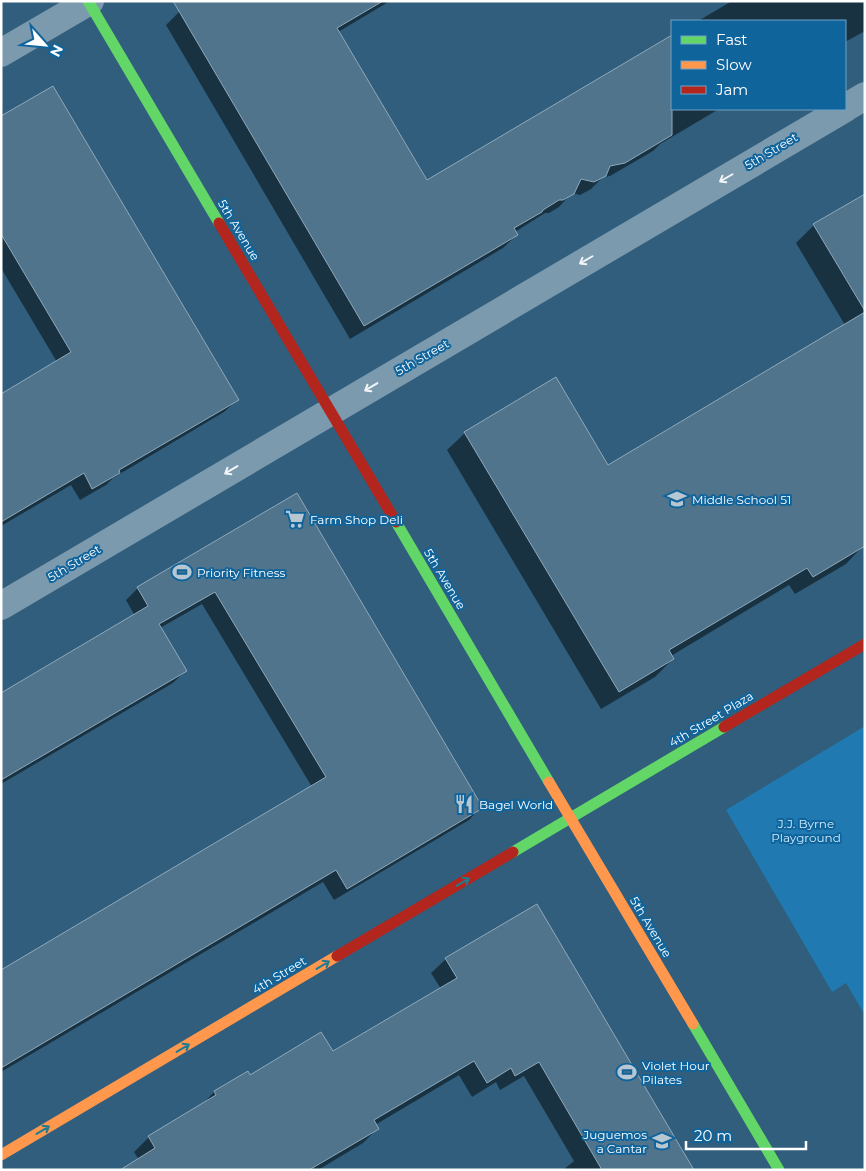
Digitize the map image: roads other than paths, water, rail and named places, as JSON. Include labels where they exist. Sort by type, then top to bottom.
[{"type":"street","points":[[1,53],[89,2]]},
{"type":"street","name":"5th Avenue","points":[[89,2],[779,1170]]},
{"type":"street","name":"5th Street","points":[[846,107],[865,96]]},
{"type":"street","name":"5th Street","points":[[1,606],[841,110]]},
{"type":"street","name":"4th Street Plaza","points":[[571,818],[865,644]]},
{"type":"street","name":"4th Street","points":[[1,1155],[571,818]]},
{"type":"place","name":"Middle School 51","points":[[677,499]]},
{"type":"place","name":"Farm Shop Deli","points":[[295,519]]},
{"type":"place","name":"Priority Fitness","points":[[182,572]]},
{"type":"place","name":"Bagel World","points":[[464,804]]},
{"type":"place","name":"Violet Hour Pilates","points":[[627,1072]]},
{"type":"place","name":"Juguemos a Cantar","points":[[662,1141]]},
{"type":"park label","name":"J.J. Byrne Playground","points":[[806,830]]}]
